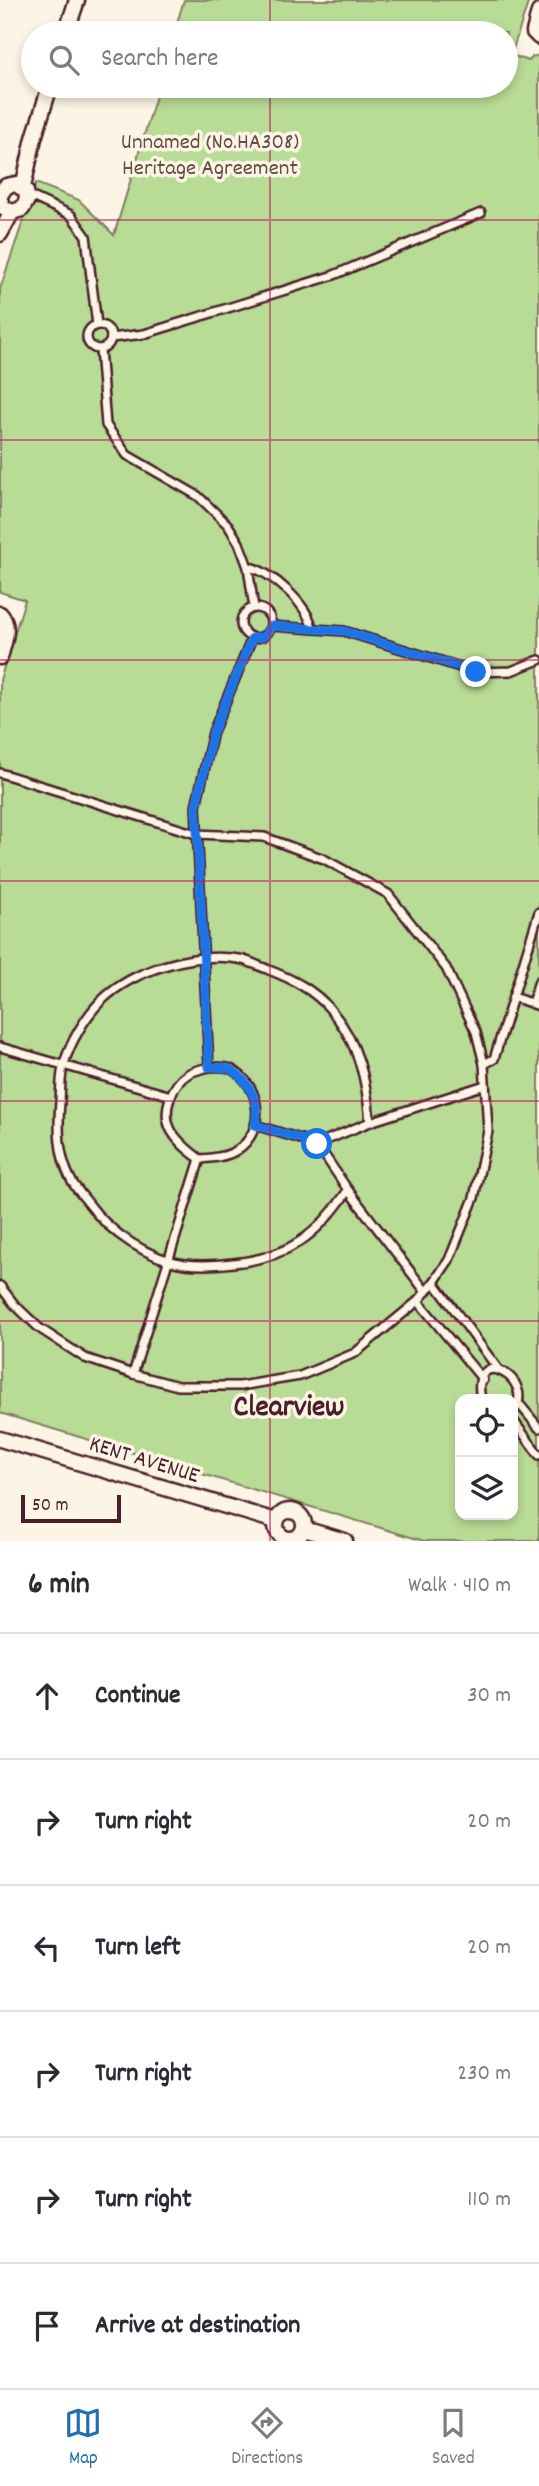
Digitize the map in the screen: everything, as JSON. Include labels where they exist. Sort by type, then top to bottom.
[{"type":"street","points":[[70,21],[76,0]]},
{"type":"street","points":[[536,35],[539,12]]},
{"type":"street","points":[[0,222],[34,138],[46,98]]},
{"type":"street","points":[[0,234],[11,196]]},
{"type":"street","points":[[0,614],[5,619],[6,632],[0,657]]},
{"type":"street","name":"KENT AVENUE","points":[[0,1439],[276,1521]]},
{"type":"street","points":[[296,1512],[301,1516],[304,1528],[297,1538],[286,1540],[277,1532],[276,1521],[283,1513],[296,1512]]},
{"type":"street","points":[[304,1528],[345,1541]]},
{"type":"lane","points":[[11,196],[51,206],[71,215],[86,236],[97,325]]},
{"type":"lane","points":[[111,338],[144,334],[334,275],[481,213]]},
{"type":"lane","points":[[97,325],[107,328],[111,338],[107,346],[100,349],[91,347],[86,339],[89,330],[97,325]]},
{"type":"lane","points":[[100,349],[106,425],[127,455],[198,496],[228,525],[239,543],[248,567],[254,608]]},
{"type":"lane","points":[[248,567],[261,570],[274,578],[310,618],[312,629]]},
{"type":"lane","points":[[254,608],[267,612],[271,626],[263,637],[252,638],[244,632],[241,622],[245,613],[254,608]]},
{"type":"lane","points":[[271,626],[344,631],[476,672],[511,671],[539,660]]},
{"type":"lane","points":[[209,1067],[196,806],[213,732],[252,638]]},
{"type":"lane","points":[[0,773],[196,834],[264,837],[324,859],[388,894],[446,968],[476,1032],[484,1063],[488,1131],[474,1198],[449,1260],[434,1282],[418,1301],[355,1353],[300,1376],[240,1387],[178,1386],[133,1374],[85,1358],[39,1328],[0,1286]]},
{"type":"lane","points":[[484,1063],[494,1059],[539,912]]},
{"type":"lane","points":[[348,1190],[330,1216],[305,1239],[275,1254],[244,1262],[211,1266],[169,1260],[128,1241],[96,1215],[70,1178],[58,1136],[63,1066],[76,1035],[101,1001],[138,976],[170,964],[203,957],[241,959],[305,986],[330,1009],[346,1033],[362,1066],[370,1122]]},
{"type":"lane","points":[[513,997],[535,1004],[539,981]]},
{"type":"lane","points":[[0,1047],[171,1096]]},
{"type":"lane","points":[[209,1067],[230,1069],[250,1087],[258,1114],[251,1136],[237,1151],[200,1159],[184,1147],[169,1126],[168,1104],[171,1096],[176,1086],[188,1074],[209,1067]]},
{"type":"lane","points":[[317,1144],[370,1122],[485,1085]]},
{"type":"lane","points":[[255,1125],[317,1144],[348,1190],[426,1292]]},
{"type":"lane","points":[[133,1374],[200,1159]]},
{"type":"lane","points":[[434,1282],[498,1369]]},
{"type":"lane","points":[[418,1301],[482,1380],[481,1394]]},
{"type":"lane","points":[[482,1380],[498,1369],[511,1370],[524,1382],[526,1394],[518,1408]]},
{"type":"lane","points":[[521,1406],[539,1428]]},
{"type":"lane","points":[[518,1427],[539,1455]]},
{"type":"green space","points":[[184,0],[529,0],[518,34],[518,21],[178,21]]},
{"type":"green space","name":"Unnamed (No.HA308) Heritage Agreement","points":[[539,55],[539,1541],[424,1541],[0,1413],[0,680],[25,600],[0,592],[0,289],[36,183],[79,200],[114,235],[155,98],[518,98],[518,57],[529,61]]},
{"type":"district","name":"Clearview","points":[[289,1405]]},
{"type":"route","points":[[317,1144],[255,1125],[258,1114],[250,1087],[230,1069],[209,1067],[196,806],[213,732],[252,638],[263,637],[271,626],[344,631],[476,672]]}]
